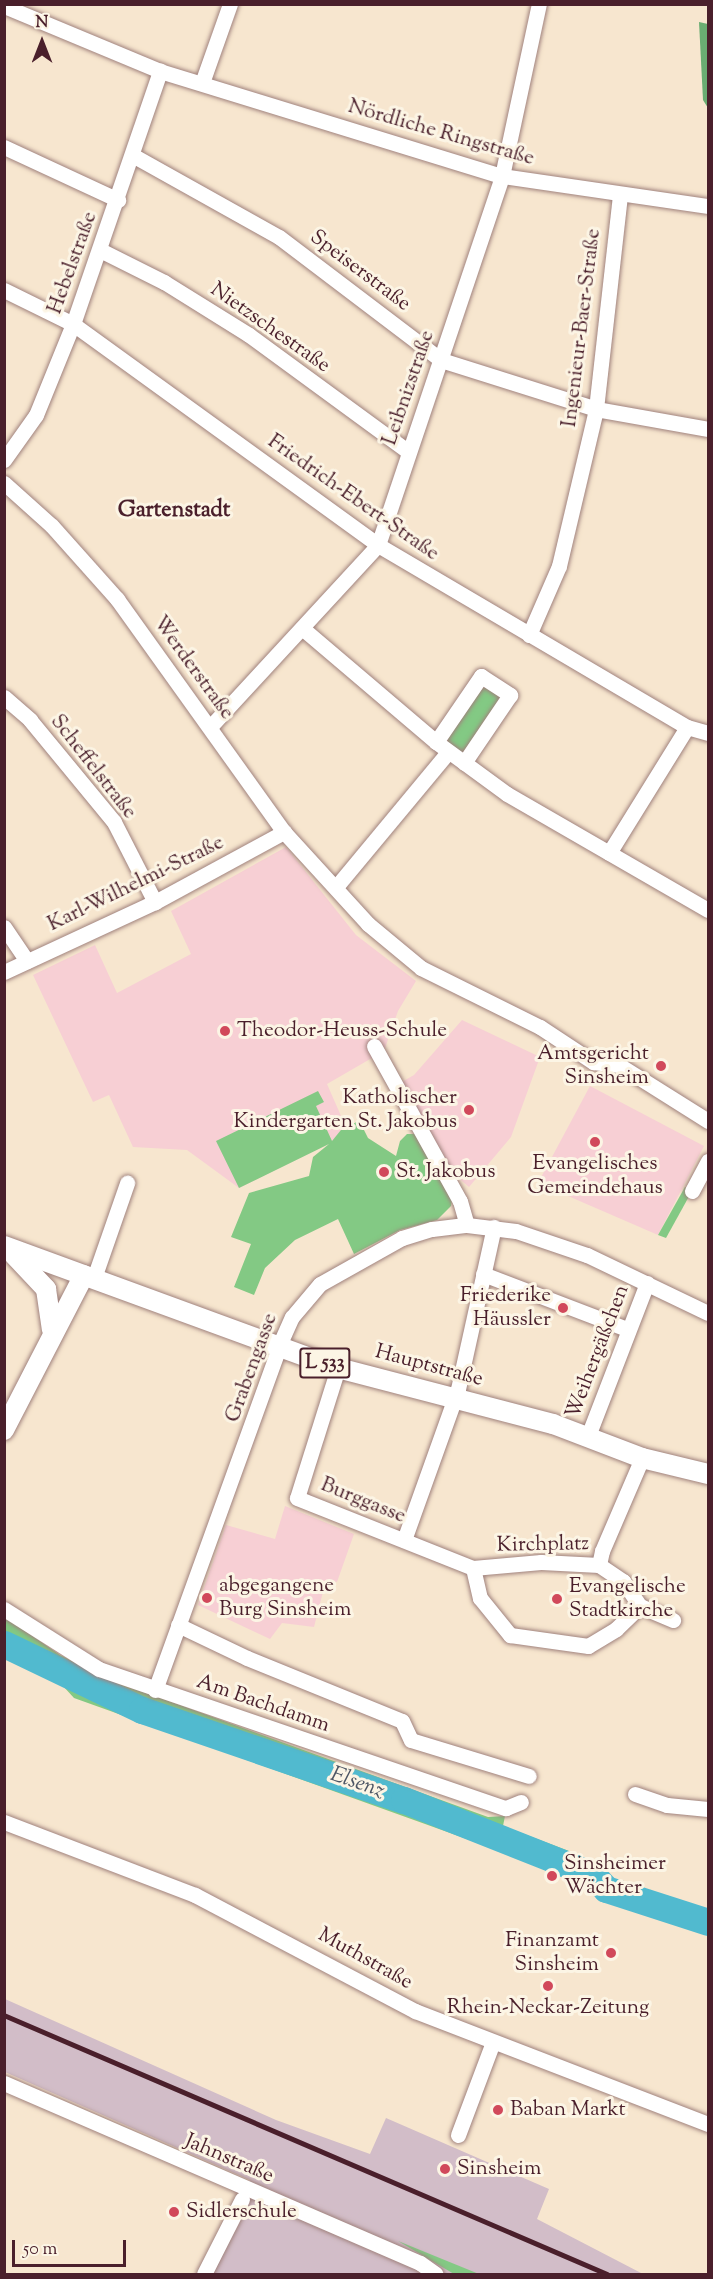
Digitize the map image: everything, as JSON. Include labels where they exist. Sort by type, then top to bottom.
[{"type":"main road","name":"Hauptstraße","points":[[4,1247],[338,1368],[455,1397],[588,1436],[642,1458],[708,1474]]},
{"type":"main road","points":[[4,1247],[31,1269],[46,1289],[52,1330]]},
{"type":"main road","points":[[4,1430],[52,1330],[89,1277]]},
{"type":"street","points":[[202,83],[230,4]]},
{"type":"street","name":"Leibnizstraße","points":[[210,727],[378,545],[502,176],[539,4]]},
{"type":"street","name":"Nördliche Ringstraße","points":[[4,6],[160,71],[502,176],[620,196],[708,206]]},
{"type":"street","name":"Hebelstraße","points":[[4,460],[36,415],[73,324],[134,156],[160,71]]},
{"type":"street","points":[[4,147],[118,200]]},
{"type":"street","name":"Speiserstraße","points":[[134,156],[279,237],[441,360],[596,409],[708,429]]},
{"type":"street","name":"Ingenieur-Baer-Straße","points":[[529,635],[559,566],[596,409],[620,196]]},
{"type":"street","name":"Nietzschestraße","points":[[100,250],[164,282],[249,335],[409,452]]},
{"type":"street","name":"Friedrich-Ebert-Straße","points":[[4,290],[73,324],[378,545],[687,727],[708,733]]},
{"type":"street","name":"Werderstraße","points":[[4,483],[52,526],[117,599],[284,832],[368,924],[421,968],[540,1027],[593,1062],[619,1065],[708,1120]]},
{"type":"street","points":[[302,628],[442,747],[507,794],[708,910]]},
{"type":"street","points":[[336,887],[442,747],[481,676],[510,695],[464,763]]},
{"type":"street","name":"Scheffelstraße","points":[[4,697],[30,720],[114,822],[155,902]]},
{"type":"street","points":[[609,853],[687,727]]},
{"type":"street","name":"Karl-Wilhelmi-Straße","points":[[4,972],[155,902],[284,832]]},
{"type":"street","points":[[4,927],[27,961]]},
{"type":"street","points":[[374,1046],[460,1201],[467,1225]]},
{"type":"street","points":[[692,1191],[708,1161]]},
{"type":"street","points":[[89,1277],[127,1183]]},
{"type":"street","name":"Grabengasse","points":[[155,1690],[292,1317],[320,1284],[402,1238],[432,1229],[467,1225],[494,1227],[587,1255],[708,1313]]},
{"type":"street","points":[[404,1540],[455,1397],[494,1227]]},
{"type":"street","points":[[483,1274],[627,1329]]},
{"type":"street","name":"Weihergäßchen","points":[[588,1436],[627,1329],[647,1283]]},
{"type":"street","name":"Burggasse","points":[[338,1368],[297,1498],[473,1568]]},
{"type":"street","points":[[599,1565],[602,1551],[642,1458]]},
{"type":"street","name":"Kirchplatz","points":[[541,1563],[599,1565],[623,1581],[640,1606],[616,1629],[588,1646],[510,1635],[480,1598],[473,1568],[541,1563]]},
{"type":"street","points":[[640,1606],[673,1620]]},
{"type":"street","name":"Am Bachdamm","points":[[4,1609],[71,1654],[155,1690],[506,1808],[521,1802]]},
{"type":"street","points":[[178,1625],[247,1658],[402,1720],[411,1740],[529,1776]]},
{"type":"street","points":[[635,1794],[667,1805],[708,1809]]},
{"type":"street","name":"Muthstraße","points":[[4,1822],[195,1895],[415,2011],[708,2124]]},
{"type":"street","points":[[458,2134],[493,2042]]},
{"type":"street","name":"Jahnstraße","points":[[4,2083],[420,2263],[436,2274]]},
{"type":"street","points":[[204,2274],[242,2199]]},
{"type":"shaded area","name":"Theodor-Heuss-Schule","points":[[286,847],[356,935],[416,981],[398,1011],[384,1051],[327,1084],[345,1125],[332,1142],[239,1188],[187,1150],[133,1147],[109,1095],[93,1102],[33,975],[95,945],[117,993],[191,954],[171,911]]},
{"type":"shaded area","name":"Katholischer Kindergarten St. Jakobus","points":[[462,1020],[540,1057],[511,1137],[469,1187],[456,1176],[400,1083],[414,1075]]},
{"type":"shaded area","points":[[590,1086],[704,1146],[658,1235],[538,1183]]},
{"type":"shaded area","points":[[285,1506],[354,1534],[337,1582],[326,1580],[314,1627],[282,1623],[270,1639],[198,1605],[226,1525],[275,1539]]},
{"type":"shaded area","points":[[5,1999],[276,2120],[370,2154],[386,2118],[549,2189],[537,2219],[643,2274],[208,2274],[250,2180],[5,2072]]},
{"type":"green space","points":[[699,22],[708,24],[708,108],[703,100]]},
{"type":"green space","points":[[482,684],[501,696],[462,754],[445,741]]},
{"type":"green space","points":[[318,1091],[324,1102],[316,1106],[332,1141],[345,1125],[349,1127],[359,1120],[368,1138],[396,1156],[400,1141],[407,1134],[415,1134],[452,1200],[451,1206],[437,1220],[400,1230],[354,1254],[338,1219],[295,1240],[265,1268],[254,1295],[234,1287],[251,1244],[231,1237],[249,1193],[309,1176],[313,1157],[329,1144],[239,1188],[216,1141]]},
{"type":"green space","points":[[685,1187],[692,1191],[666,1238],[658,1235]]},
{"type":"green space","points":[[5,1617],[60,1655],[111,1680],[488,1817],[505,1816],[503,1826],[569,1851],[559,1872],[74,1698],[52,1674],[5,1647]]},
{"type":"green space","points":[[398,2241],[479,2274],[454,2274]]},
{"type":"waterway","name":"Elsenz","points":[[4,1644],[142,1710],[404,1800],[593,1875],[606,1889],[708,1922]]},
{"type":"railway","points":[[4,2015],[607,2274]]},
{"type":"place","name":"Theodor-Heuss-Schule","points":[[225,1031]]},
{"type":"place","name":"Amtsgericht Sinsheim","points":[[661,1066]]},
{"type":"place","name":"Katholischer Kindergarten St. Jakobus","points":[[469,1110]]},
{"type":"place","name":"Evangelisches Gemeindehaus","points":[[595,1142]]},
{"type":"place","name":"St. Jakobus","points":[[384,1172]]},
{"type":"place","name":"Friederike Häussler","points":[[563,1308]]},
{"type":"place","name":"abgegangene Burg Sinsheim","points":[[207,1598]]},
{"type":"place","name":"Evangelische Stadtkirche","points":[[557,1599]]},
{"type":"place","name":"Sinsheimer Wächter","points":[[552,1876]]},
{"type":"place","name":"Finanzamt Sinsheim","points":[[611,1953]]},
{"type":"place","name":"Rhein-Neckar-Zeitung","points":[[548,1986]]},
{"type":"place","name":"Baban Markt","points":[[498,2110]]},
{"type":"place","name":"Sinsheim","points":[[445,2169]]},
{"type":"place","name":"Sidlerschule","points":[[174,2212]]},
{"type":"district","name":"Gartenstadt","points":[[174,512]]}]
